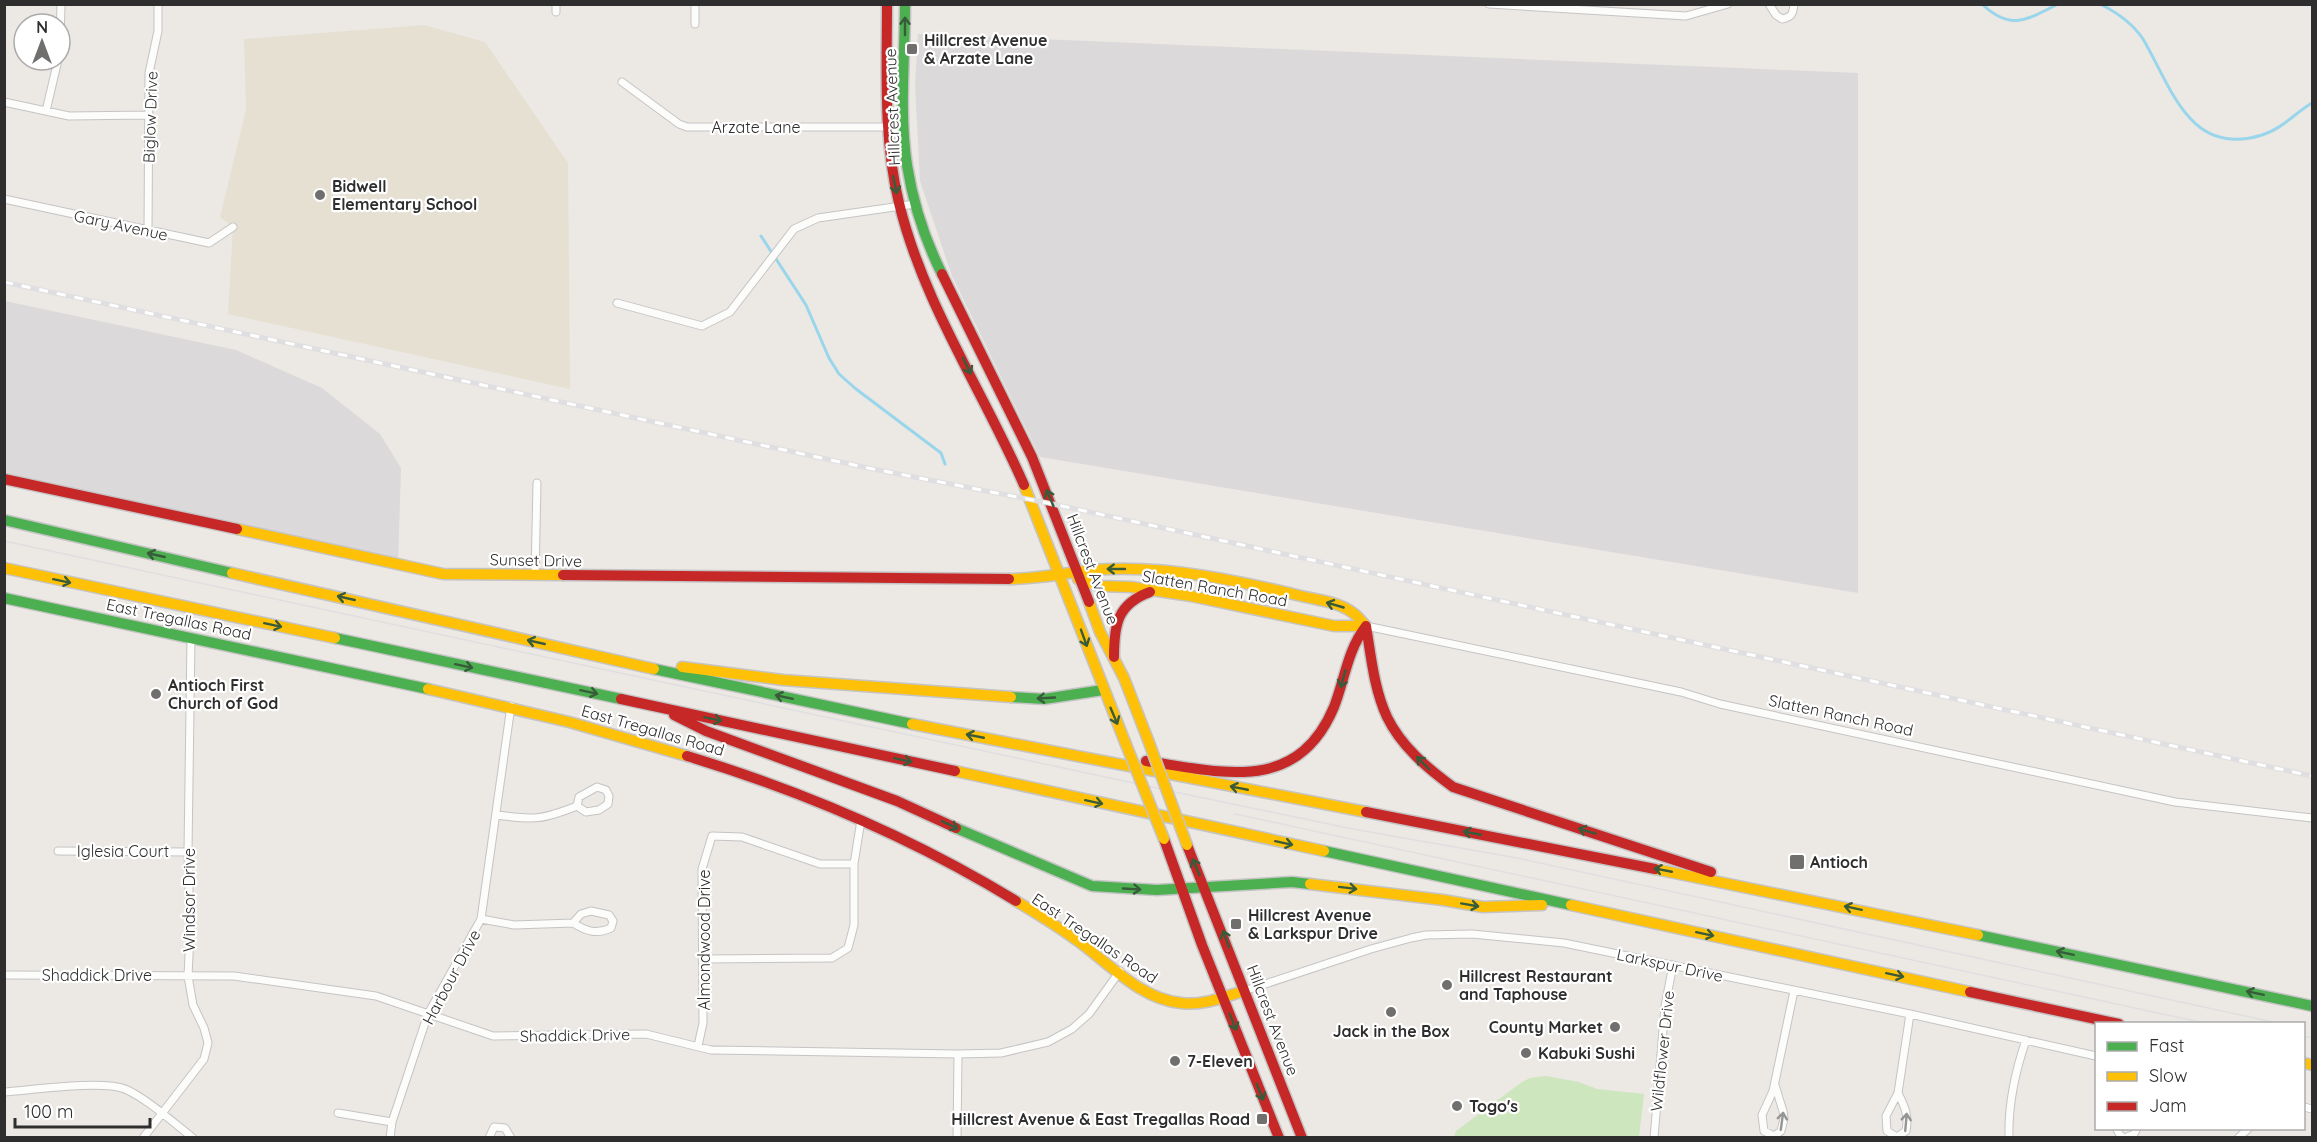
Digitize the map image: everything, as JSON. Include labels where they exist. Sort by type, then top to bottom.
[{"type":"main road","name":"Hillcrest Avenue","points":[[887,4],[888,127],[891,166],[905,229],[924,277],[1014,461],[1279,1137]]},
{"type":"main road","name":"Hillcrest Avenue","points":[[905,4],[904,127],[907,165],[915,204],[929,246],[1032,457],[1052,504],[1100,632],[1124,678],[1302,1137]]},
{"type":"main road","name":"Sunset Drive","points":[[4,479],[443,574],[1026,579],[1060,574],[1079,576]]},
{"type":"main road","points":[[4,520],[593,656],[888,719],[1762,889],[2313,1006]]},
{"type":"main road","points":[[4,568],[656,706],[1565,905],[2114,1022]]},
{"type":"main road","name":"Slatten Ranch Road","points":[[1079,576],[1117,569],[1201,577],[1340,606],[1354,613],[1366,626]]},
{"type":"main road","name":"Slatten Ranch Road","points":[[1079,576],[1099,586],[1201,598],[1334,626],[1366,626]]},
{"type":"main road","points":[[1114,659],[1113,637],[1122,608],[1136,596],[1154,591]]},
{"type":"main road","name":"East Tregallas Road","points":[[4,597],[511,706],[672,750],[789,789],[926,850],[1075,938],[1152,995],[1168,1001],[1188,1004],[1210,1003],[1244,991]]},
{"type":"main road","points":[[1032,748],[1231,771],[1260,770],[1285,765],[1304,755],[1322,734],[1328,723],[1353,645],[1366,626]]},
{"type":"main road","points":[[1366,626],[1378,691],[1387,717],[1404,743],[1426,768],[1453,787],[1762,889]]},
{"type":"main road","points":[[593,656],[783,680],[931,692],[1044,699],[1104,690]]},
{"type":"main road","points":[[656,706],[706,731],[887,797],[1018,856],[1092,886],[1157,890],[1292,882],[1483,907],[1565,905]]},
{"type":"street","name":"Biglow Drive","points":[[148,231],[149,73],[158,31],[158,4]]},
{"type":"street","points":[[695,4],[695,24]]},
{"type":"street","points":[[1490,4],[1686,16],[1728,4]]},
{"type":"street","points":[[1769,4],[1776,15],[1782,19],[1793,14],[1794,4]]},
{"type":"street","points":[[46,111],[55,72]]},
{"type":"street","name":"Arzate Lane","points":[[622,82],[678,124],[687,127],[904,127]]},
{"type":"street","points":[[4,102],[69,116],[148,115]]},
{"type":"street","name":"Gary Avenue","points":[[4,199],[209,243],[233,227]]},
{"type":"street","points":[[617,303],[702,326],[730,312],[794,229],[818,218],[915,204]]},
{"type":"street","points":[[535,576],[537,483]]},
{"type":"street","name":"Slatten Ranch Road","points":[[1366,626],[1681,692],[1720,704],[2082,783],[2210,807],[2313,819]]},
{"type":"street","name":"Windsor Drive","points":[[143,1137],[204,1059],[208,1043],[194,1005],[188,976],[191,637]]},
{"type":"street","name":"Harbour Drive","points":[[390,1137],[392,1122],[428,1014],[481,919],[511,706]]},
{"type":"street","points":[[597,787],[606,790],[609,796],[608,804],[599,810],[586,812],[577,806],[579,797],[597,787]]},
{"type":"street","points":[[497,815],[529,819],[549,817],[577,806]]},
{"type":"street","points":[[704,959],[831,958],[848,948],[854,925],[854,864],[861,820]]},
{"type":"street","name":"Almondwood Drive","points":[[698,1046],[703,1023],[702,869],[712,836],[742,837],[820,864],[854,864]]},
{"type":"street","name":"Iglesia Court","points":[[58,851],[188,852]]},
{"type":"street","points":[[481,919],[514,925],[573,923],[587,931],[602,932],[610,928],[613,921],[603,912],[591,911],[581,914],[573,923]]},
{"type":"street","name":"Larkspur Drive","points":[[1244,991],[1371,949],[1426,935],[1472,934],[1551,941],[1910,1014],[2095,1056]]},
{"type":"street","name":"Wildflower Drive","points":[[1654,1137],[1665,1006],[1673,965]]},
{"type":"street","name":"Shaddick Drive","points":[[4,975],[234,976],[376,996],[494,1036],[646,1034],[711,1050],[958,1054],[1000,1053],[1025,1049],[1055,1038],[1072,1029],[1089,1014],[1120,971]]},
{"type":"street","points":[[1774,1085],[1784,1119],[1781,1131],[1774,1136],[1765,1133],[1762,1124],[1764,1111],[1774,1085],[1794,991]]},
{"type":"street","points":[[1898,1093],[1906,1107],[1907,1119],[1906,1131],[1897,1137],[1888,1133],[1885,1122],[1887,1111],[1898,1093],[1910,1014]]},
{"type":"street","points":[[2009,1137],[2013,1084],[2026,1040]]},
{"type":"street","points":[[957,1137],[958,1054]]},
{"type":"street","points":[[4,1092],[93,1086],[124,1089],[162,1113],[193,1137]]},
{"type":"street","points":[[338,1113],[392,1122]]},
{"type":"street","points":[[489,1137],[494,1127],[505,1128],[511,1137]]},
{"type":"shaded area","points":[[424,25],[485,42],[568,163],[570,389],[228,314],[233,227],[220,217],[246,110],[244,39]]},
{"type":"shaded area","points":[[918,34],[1858,73],[1858,593],[1040,457],[952,276],[920,181],[915,86]]},
{"type":"shaded area","points":[[5,301],[236,350],[322,388],[380,434],[401,468],[398,564],[5,479]]},
{"type":"green space","points":[[1546,1076],[1579,1082],[1597,1089],[1644,1094],[1639,1137],[1454,1137],[1456,1131],[1522,1082],[1530,1078]]},
{"type":"waterway","points":[[1982,4],[1992,13],[2011,20],[2028,18],[2058,4]]},
{"type":"waterway","points":[[2100,4],[2134,28],[2143,39],[2174,96],[2186,113],[2200,127],[2217,136],[2237,139],[2262,135],[2282,125],[2312,103]]},
{"type":"waterway","points":[[761,236],[806,305],[829,358],[839,374],[941,453],[945,464]]},
{"type":"tram line","points":[[4,541],[1194,796],[1353,829],[1517,858],[2273,1022]]},
{"type":"tram line","points":[[1235,814],[2200,1022]]},
{"type":"tram line","points":[[2305,1036],[2312,1038]]},
{"type":"railway","points":[[4,282],[868,468],[1048,503],[2312,776]]},
{"type":"traffic: fast","points":[[905,4],[903,105],[907,165],[920,221],[942,274]]},
{"type":"traffic: fast","points":[[4,520],[232,573]]},
{"type":"traffic: fast","points":[[4,598],[428,689]]},
{"type":"traffic: fast","points":[[335,638],[621,699]]},
{"type":"traffic: fast","points":[[654,669],[912,724]]},
{"type":"traffic: fast","points":[[1011,697],[1044,699],[1103,690]]},
{"type":"traffic: fast","points":[[956,828],[1092,886],[1157,890],[1292,882],[1310,884]]},
{"type":"traffic: fast","points":[[1324,851],[1571,905]]},
{"type":"traffic: fast","points":[[1978,935],[2312,1006]]},
{"type":"traffic: slow","points":[[1024,485],[1125,742]]},
{"type":"traffic: slow","points":[[237,529],[443,574],[563,575]]},
{"type":"traffic: slow","points":[[4,568],[335,638]]},
{"type":"traffic: slow","points":[[1009,579],[1110,569],[1182,573],[1230,580],[1328,602],[1347,609],[1366,626]]},
{"type":"traffic: slow","points":[[232,573],[654,669]]},
{"type":"traffic: slow","points":[[1078,579],[1099,586],[1131,587],[1191,596],[1334,626],[1366,626]]},
{"type":"traffic: slow","points":[[1089,602],[1100,632],[1124,678],[1148,740]]},
{"type":"traffic: slow","points":[[682,667],[783,680],[1011,697]]},
{"type":"traffic: slow","points":[[428,689],[569,722],[687,756]]},
{"type":"traffic: slow","points":[[912,724],[1366,812]]},
{"type":"traffic: slow","points":[[1148,740],[1187,845]]},
{"type":"traffic: slow","points":[[1125,742],[1164,839]]},
{"type":"traffic: slow","points":[[955,771],[1324,851]]},
{"type":"traffic: slow","points":[[1655,869],[1978,935]]},
{"type":"traffic: slow","points":[[1310,884],[1483,907],[1542,905]]},
{"type":"traffic: slow","points":[[1016,901],[1068,934],[1137,987],[1166,1000],[1189,1004],[1244,991]]},
{"type":"traffic: slow","points":[[1571,905],[1970,992]]},
{"type":"traffic: slow","points":[[2305,1063],[2312,1065]]},
{"type":"traffic: jam","points":[[887,4],[888,129],[899,203],[910,240],[938,311],[1024,485]]},
{"type":"traffic: jam","points":[[942,274],[1032,457],[1089,602]]},
{"type":"traffic: jam","points":[[4,479],[237,529]]},
{"type":"traffic: jam","points":[[563,575],[1009,579]]},
{"type":"traffic: jam","points":[[1114,657],[1115,635],[1124,609],[1139,597],[1150,592]]},
{"type":"traffic: jam","points":[[1366,626],[1376,684],[1387,717],[1400,738],[1416,756],[1453,787],[1711,872]]},
{"type":"traffic: jam","points":[[1146,761],[1202,770],[1254,771],[1278,766],[1300,754],[1318,735],[1334,707],[1350,655],[1366,626]]},
{"type":"traffic: jam","points":[[621,699],[955,771]]},
{"type":"traffic: jam","points":[[674,715],[706,731],[897,801],[956,828]]},
{"type":"traffic: jam","points":[[687,756],[772,785],[856,818],[937,857],[1016,901]]},
{"type":"traffic: jam","points":[[1366,812],[1655,869]]},
{"type":"traffic: jam","points":[[1164,839],[1202,945],[1279,1138]]},
{"type":"traffic: jam","points":[[1187,845],[1302,1138]]},
{"type":"traffic: jam","points":[[1970,992],[2110,1022]]},
{"type":"place","name":"Hillcrest Avenue & Arzate Lane","points":[[912,49]]},
{"type":"place","name":"Bidwell Elementary School","points":[[320,195]]},
{"type":"place","name":"Antioch First Church of God","points":[[156,694]]},
{"type":"place","name":"Antioch","points":[[1797,862]]},
{"type":"place","name":"Hillcrest Avenue & Larkspur Drive","points":[[1236,924]]},
{"type":"place","name":"Hillcrest Restaurant and Taphouse","points":[[1447,985]]},
{"type":"place","name":"Jack in the Box","points":[[1391,1012]]},
{"type":"place","name":"County Market","points":[[1615,1027]]},
{"type":"place","name":"Kabuki Sushi","points":[[1526,1053]]},
{"type":"place","name":"7-Eleven","points":[[1175,1061]]},
{"type":"place","name":"Togo's","points":[[1457,1106]]},
{"type":"place","name":"Hillcrest Avenue & East Tregallas Road","points":[[1262,1119]]}]
